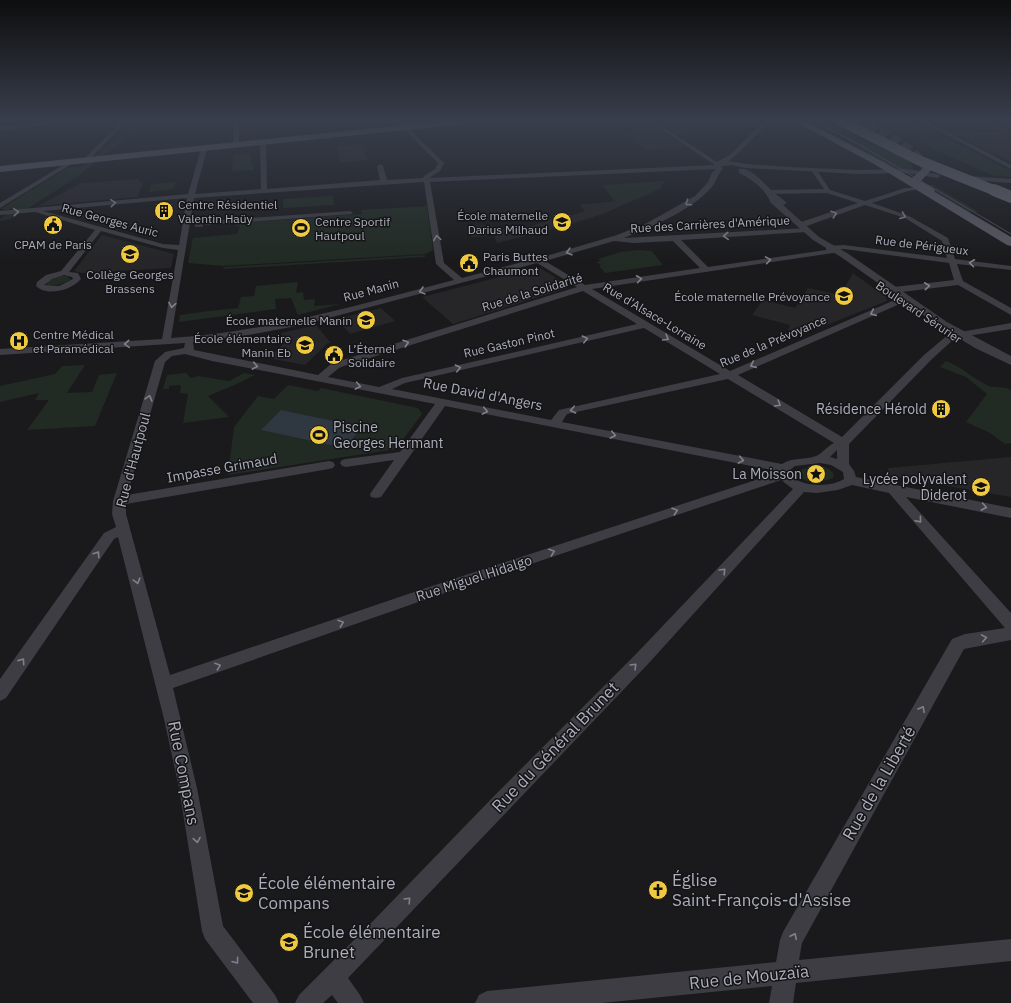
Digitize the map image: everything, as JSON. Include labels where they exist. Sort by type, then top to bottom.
[{"type":"highway","points":[[931,167],[1011,197]]},
{"type":"highway","points":[[951,167],[1011,191]]},
{"type":"highway","points":[[968,168],[1009,182]]},
{"type":"main road","points":[[0,169],[28,167]]},
{"type":"main road","points":[[0,172],[44,167]]},
{"type":"main road","points":[[885,167],[1011,242]]},
{"type":"main road","points":[[917,167],[923,173],[915,181],[936,197]]},
{"type":"street","points":[[0,206],[69,167]]},
{"type":"street","points":[[166,341],[183,248],[191,224],[192,196],[199,167]]},
{"type":"street","points":[[263,167],[264,191]]},
{"type":"street","points":[[380,167],[384,182]]},
{"type":"street","points":[[440,167],[426,177],[432,206],[440,264],[460,281]]},
{"type":"street","points":[[0,213],[192,196],[384,182],[703,167]]},
{"type":"street","name":"Rue Manin","points":[[0,352],[166,341],[188,345],[302,322],[614,239],[650,225],[697,197],[711,184],[715,173],[719,167]]},
{"type":"street","points":[[722,167],[732,172],[744,168],[896,174],[923,173],[937,176],[1009,182]]},
{"type":"street","name":"Boulevard Sérurier","points":[[744,168],[793,220],[831,249],[837,256],[905,300],[955,335],[1011,365]]},
{"type":"street","points":[[814,170],[828,191]]},
{"type":"street","name":"Rue des Carrières d'Amérique","points":[[614,239],[634,241],[676,239],[804,228],[866,203],[907,189],[919,188]]},
{"type":"street","points":[[771,195],[828,191],[907,217],[945,240],[959,282]]},
{"type":"street","name":"Rue Georges Auric","points":[[33,210],[163,246],[183,248]]},
{"type":"street","points":[[206,223],[350,213]]},
{"type":"street","points":[[64,273],[99,229]]},
{"type":"street","points":[[676,239],[706,270]]},
{"type":"street","name":"Rue de Périgueux","points":[[831,249],[844,247],[1011,268]]},
{"type":"street","name":"Boulevard Sérurier","points":[[831,249],[844,255],[894,290],[905,300]]},
{"type":"street","name":"Rue de la Solidarité","points":[[320,379],[335,366],[340,364],[583,288],[706,270],[831,249]]},
{"type":"street","name":"Rue d'Alsace-Lorraine","points":[[537,260],[843,442]]},
{"type":"street","points":[[894,290],[959,282],[1011,312]]},
{"type":"street","name":"Rue de la Prévoyance","points":[[555,424],[563,412],[730,375],[905,300]]},
{"type":"street","name":"Rue Gaston Pinot","points":[[381,390],[402,381],[645,325]]},
{"type":"street","points":[[820,459],[832,448],[843,442],[928,357],[955,335],[1011,326]]},
{"type":"street","name":"Boulevard Sérurier","points":[[955,335],[1011,361]]},
{"type":"street","name":"Rue David d'Angers","points":[[188,345],[189,352],[205,356],[555,424],[783,472]]},
{"type":"street","name":"Rue d'Hautpoul","points":[[122,530],[118,514],[119,501],[160,361],[169,354],[188,345]]},
{"type":"street","points":[[376,494],[442,402]]},
{"type":"street","points":[[843,442],[843,467]]},
{"type":"street","points":[[346,463],[404,455]]},
{"type":"street","points":[[820,459],[837,463],[843,467],[850,474],[850,480]]},
{"type":"street","name":"Rue Miguel Hidalgo","points":[[165,684],[783,472],[792,463],[820,459]]},
{"type":"street","name":"Impasse Grimaud","points":[[119,501],[329,466]]},
{"type":"street","points":[[783,472],[791,483],[801,488],[816,489],[837,486],[845,484],[850,480]]},
{"type":"street","points":[[850,480],[1011,513]]},
{"type":"street","name":"Rue du Général Brunet","points":[[306,1003],[642,659],[801,488]]},
{"type":"street","points":[[893,490],[1011,624]]},
{"type":"street","points":[[0,693],[109,536],[122,530]]},
{"type":"street","name":"Rue Compans","points":[[122,530],[165,684],[188,788],[213,931],[267,1003]]},
{"type":"street","name":"Rue de la Liberté","points":[[781,1003],[791,940],[958,644],[965,641],[1011,633]]},
{"type":"street","name":"Rue de Mouzaïa","points":[[487,1003],[1011,950]]},
{"type":"street","points":[[333,977],[352,1003]]},
{"type":"shaded area","points":[[90,167],[74,179],[11,219],[0,221],[0,219],[17,208],[6,210],[1,209],[67,168]]},
{"type":"shaded area","points":[[232,167],[254,167],[254,170],[230,171],[232,170]]},
{"type":"shaded area","points":[[890,167],[913,167],[914,170],[893,169]]},
{"type":"shaded area","points":[[973,167],[1003,167],[1011,171],[1011,177],[995,176]]},
{"type":"shaded area","points":[[139,179],[139,182],[143,182],[138,197],[38,206],[81,183]]},
{"type":"shaded area","points":[[665,181],[661,186],[664,187],[625,204],[614,201],[603,185]]},
{"type":"shaded area","points":[[176,183],[173,189],[149,192],[151,184]]},
{"type":"shaded area","points":[[925,185],[933,185],[979,212],[967,212]]},
{"type":"shaded area","points":[[333,196],[334,205],[283,208],[283,199]]},
{"type":"shaded area","name":"École maternelle Darius Milhaud","points":[[617,201],[625,204],[603,214],[547,231],[497,243],[490,225],[502,229],[532,226],[560,216],[563,218],[585,211],[579,205]]},
{"type":"shaded area","points":[[427,206],[433,250],[426,254],[223,266],[188,263],[193,238],[237,234],[240,226],[236,226],[236,223],[362,214],[361,210]]},
{"type":"shaded area","points":[[485,225],[488,236],[471,237],[468,226]]},
{"type":"shaded area","name":"Collège Georges Brassens","points":[[102,235],[174,254],[171,268],[82,273],[74,271]]},
{"type":"shaded area","points":[[638,250],[652,251],[663,265],[605,273],[599,266],[601,265],[596,262],[601,261],[598,259],[620,252]]},
{"type":"shaded area","points":[[425,255],[425,257],[223,269],[224,267]]},
{"type":"shaded area","points":[[534,268],[540,268],[568,285],[567,288],[453,324],[422,297]]},
{"type":"shaded area","name":"École maternelle Prévoyance","points":[[853,273],[886,297],[887,301],[804,334],[788,330],[790,325],[752,315],[763,300],[795,308],[808,288],[840,295]]},
{"type":"shaded area","points":[[61,276],[67,276],[71,280],[58,285],[47,285],[46,281]]},
{"type":"shaded area","points":[[298,282],[296,293],[303,292],[304,300],[315,299],[314,306],[340,304],[298,315],[291,298],[275,299],[276,309],[179,322],[180,315],[238,308],[241,297],[254,296],[256,286]]},
{"type":"shaded area","name":"École maternelle Manin","points":[[381,308],[395,321],[350,334],[337,319]]},
{"type":"shaded area","name":"École élémentaire Manin Eb","points":[[316,325],[331,343],[328,343],[305,365],[268,358],[284,343],[281,333]]},
{"type":"shaded area","points":[[946,361],[957,366],[987,385],[1011,390],[1011,443],[1005,444],[990,433],[966,422],[987,394],[966,377],[940,367]]},
{"type":"shaded area","points":[[85,365],[67,393],[92,392],[99,375],[117,373],[95,426],[27,430],[49,400],[35,400],[39,393],[0,402],[0,386],[55,374],[62,366]]},
{"type":"shaded area","points":[[186,373],[191,378],[198,376],[229,381],[244,373],[255,375],[208,396],[229,417],[183,423],[188,394],[180,393],[180,385],[169,386],[169,389],[163,389],[167,375]]},
{"type":"shaded area","name":"Piscine Georges Hermant","points":[[288,385],[318,391],[321,388],[418,408],[422,414],[396,449],[228,475],[234,427],[258,396],[274,399]]},
{"type":"shaded area","points":[[281,410],[362,427],[345,448],[261,430]]},
{"type":"shaded area","name":"Lycée polyvalent Diderot","points":[[1011,457],[1011,497],[889,476],[888,468]]},
{"type":"shaded area","points":[[821,466],[829,469],[834,474],[833,478],[819,482],[810,482],[798,475],[799,471],[803,469]]},
{"type":"tunnel","points":[[195,223],[206,223]]},
{"type":"tram line","points":[[897,167],[1011,234]]},
{"type":"place","name":"Centre Résidentiel Valentin Haüy","points":[[164,211]]},
{"type":"place","name":"École maternelle Darius Milhaud","points":[[562,222]]},
{"type":"place","name":"CPAM de Paris","points":[[53,225]]},
{"type":"place","name":"Centre Sportif Hautpoul","points":[[301,228]]},
{"type":"place","name":"Collège Georges Brassens","points":[[130,254]]},
{"type":"place","name":"Paris Buttes Chaumont","points":[[469,263]]},
{"type":"place","name":"École maternelle Prévoyance","points":[[844,296]]},
{"type":"place","name":"École maternelle Manin","points":[[366,320]]},
{"type":"place","name":"Centre Médical et Paramédical","points":[[19,341]]},
{"type":"place","name":"École élémentaire Manin Eb","points":[[305,345]]},
{"type":"place","name":"L’Éternel Solidaire","points":[[334,355]]},
{"type":"place","name":"Résidence Hérold","points":[[941,409]]},
{"type":"place","name":"Piscine Georges Hermant","points":[[319,435]]},
{"type":"place","name":"La Moisson","points":[[816,474]]},
{"type":"place","name":"Lycée polyvalent Diderot","points":[[981,487]]},
{"type":"place","name":"Église Saint-François-d'Assise","points":[[658,890]]},
{"type":"place","name":"École élémentaire Compans","points":[[244,893]]},
{"type":"place","name":"École élémentaire Brunet","points":[[289,942]]}]
